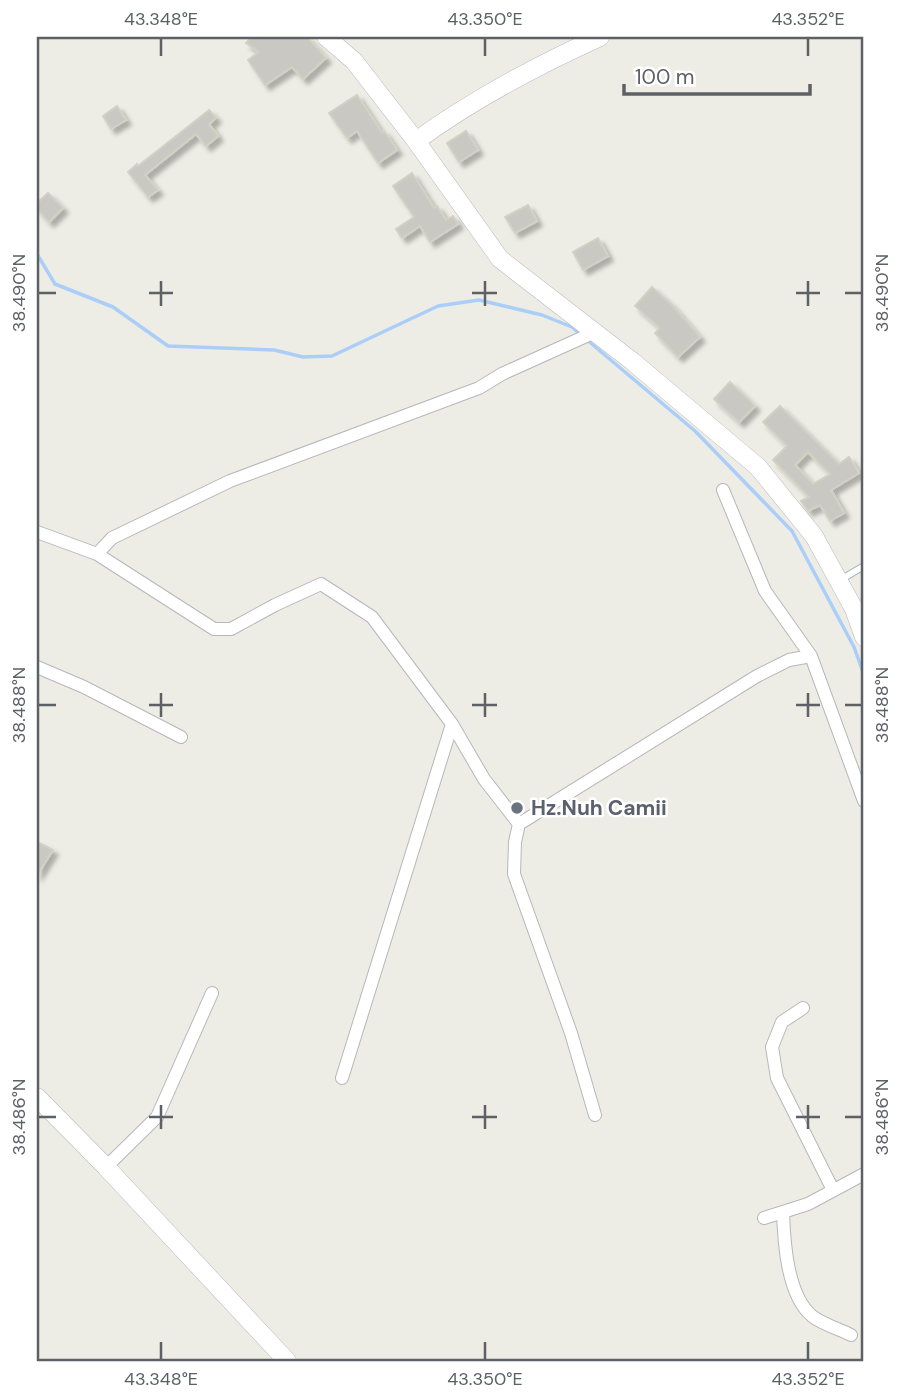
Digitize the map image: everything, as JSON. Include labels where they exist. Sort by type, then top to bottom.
[{"type":"street","points":[[326,37],[354,61],[500,259],[595,332],[758,467],[814,536],[854,609],[864,637]]},
{"type":"street","points":[[415,141],[537,68],[600,37]]},
{"type":"street","points":[[97,554],[112,538],[230,481],[479,388],[502,374],[595,332]]},
{"type":"street","points":[[723,490],[765,591],[811,656],[864,801]]},
{"type":"street","points":[[37,532],[97,554],[214,629],[231,629],[321,584],[372,617],[452,724],[484,779],[519,824]]},
{"type":"street","points":[[595,1115],[571,1033],[514,874],[515,842],[519,824],[757,676],[789,660],[811,656]]},
{"type":"street","points":[[37,667],[85,687],[181,737]]},
{"type":"street","points":[[342,1078],[452,724]]},
{"type":"street","points":[[106,1167],[158,1117],[212,993]]},
{"type":"street","points":[[803,1008],[782,1022],[772,1047],[778,1078],[834,1191]]},
{"type":"street","points":[[37,1097],[287,1361]]},
{"type":"street","points":[[764,1218],[808,1204],[864,1174]]},
{"type":"street","points":[[783,1212],[784,1249],[802,1302],[812,1316],[851,1335]]},
{"type":"lane","points":[[838,581],[864,566]]},
{"type":"building","points":[[251,37],[307,37],[326,58],[303,79],[292,67],[265,85],[248,60],[259,52],[246,43]]},
{"type":"building","points":[[357,95],[382,133],[384,131],[397,150],[378,163],[357,131],[347,138],[329,113]]},
{"type":"building","points":[[117,106],[126,120],[111,129],[103,116]]},
{"type":"building","points":[[209,110],[216,118],[209,124],[218,136],[206,146],[196,134],[145,175],[158,190],[148,197],[128,172]]},
{"type":"building","points":[[466,131],[478,150],[459,162],[447,143]]},
{"type":"building","points":[[412,173],[434,208],[437,206],[446,220],[453,216],[458,224],[430,242],[420,226],[402,238],[396,229],[414,217],[393,186]]},
{"type":"building","points":[[48,193],[63,208],[49,222],[37,209],[37,203]]},
{"type":"building","points":[[528,205],[537,221],[515,233],[505,217]]},
{"type":"building","points":[[598,238],[608,256],[583,270],[573,252]]},
{"type":"building","points":[[652,287],[700,337],[678,357],[655,333],[660,328],[635,306]]},
{"type":"building","points":[[730,382],[755,406],[739,422],[714,399]]},
{"type":"building","points":[[780,406],[839,464],[849,457],[859,473],[831,490],[844,513],[830,521],[820,505],[808,511],[801,501],[809,497],[773,460],[787,446],[763,422]],"holes":[[[808,452],[830,474],[813,484],[795,465]]]},
{"type":"building","points":[[37,842],[53,850],[37,875]]},
{"type":"waterway","points":[[37,254],[55,284],[113,307],[168,346],[274,350],[303,357],[332,356],[438,306],[479,300],[542,315],[572,327],[581,335]]},
{"type":"waterway","points":[[587,340],[695,431],[792,531],[854,647],[864,675]]},
{"type":"place","name":"Hz.Nuh Camii","points":[[517,808]]}]
